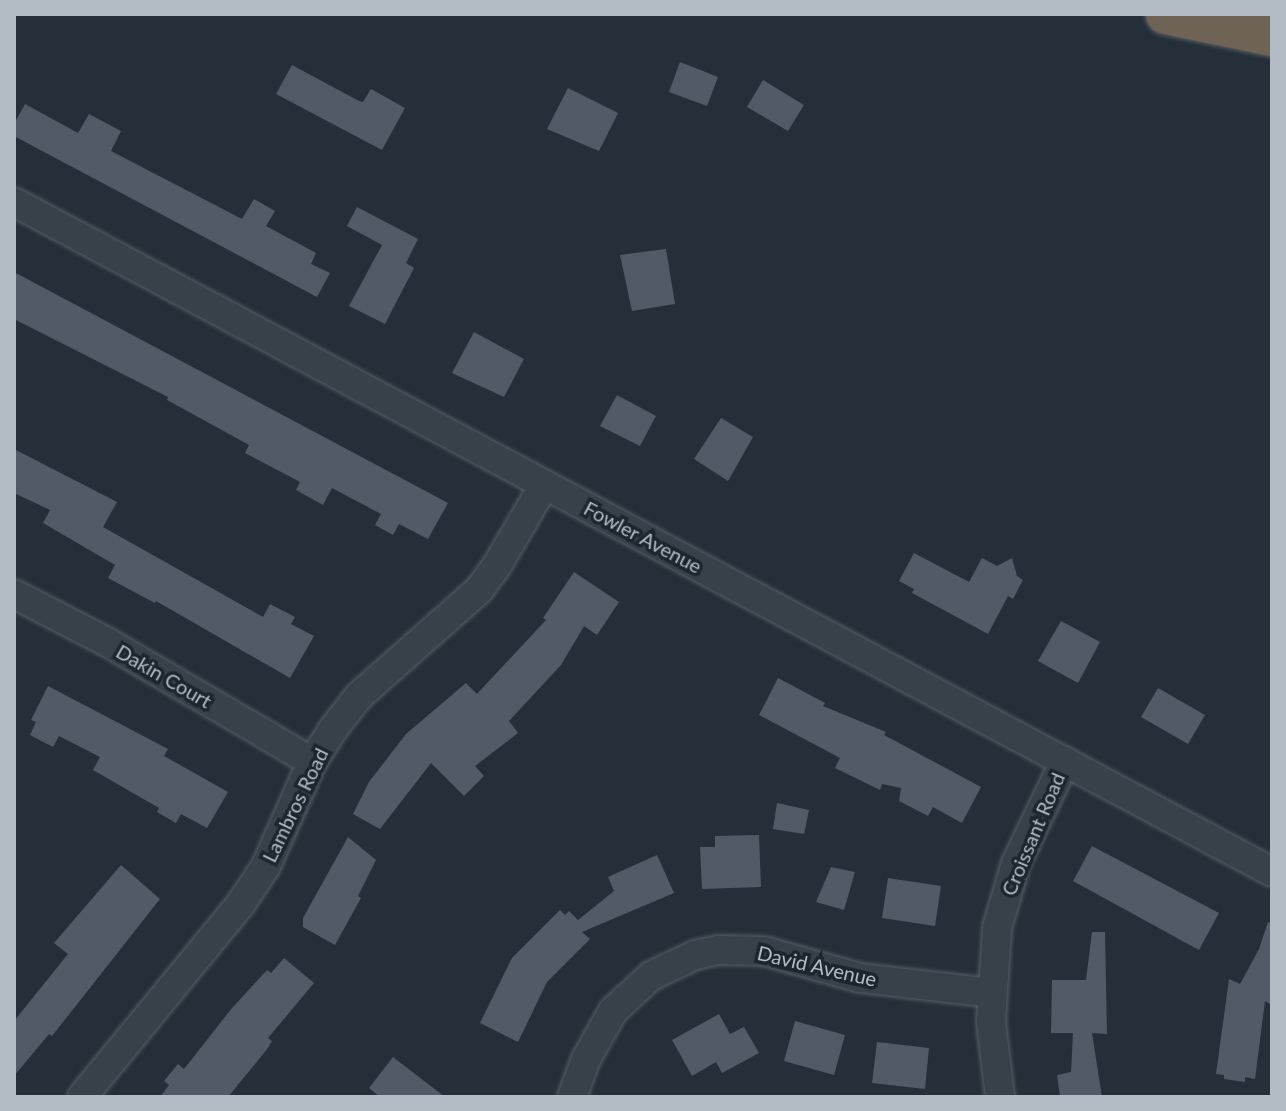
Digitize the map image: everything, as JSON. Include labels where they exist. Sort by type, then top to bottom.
[{"type":"highway","points":[[1166,14],[1272,36]]},
{"type":"street","name":"Fowler Avenue","points":[[14,202],[1272,872]]},
{"type":"street","name":"Lambros Road","points":[[82,1097],[242,902],[266,866],[312,762],[359,696],[479,590],[507,550],[544,485]]},
{"type":"street","name":"Dakin Court","points":[[14,594],[107,642],[312,762]]},
{"type":"street","name":"Croissant Road","points":[[1000,1097],[991,993],[997,928],[1005,897],[1041,806],[1065,761]]},
{"type":"street","name":"David Avenue","points":[[572,1097],[586,1059],[613,1011],[651,976],[695,955],[719,950],[764,951],[860,978],[991,993]]},
{"type":"building","points":[[680,62],[718,77],[707,106],[669,92]]},
{"type":"building","points":[[292,65],[359,101],[363,102],[371,89],[405,108],[382,150],[276,94]]},
{"type":"building","points":[[763,80],[804,105],[788,131],[747,107]]},
{"type":"building","points":[[568,88],[618,113],[599,151],[547,129]]},
{"type":"building","points":[[25,104],[78,133],[89,114],[121,131],[111,151],[242,219],[254,199],[275,211],[266,226],[316,253],[311,264],[330,273],[317,297],[14,136],[14,124]]},
{"type":"building","points":[[357,207],[418,239],[406,263],[414,268],[385,324],[349,306],[382,245],[347,226]]},
{"type":"building","points":[[666,249],[675,304],[632,311],[620,255]]},
{"type":"building","points":[[14,272],[448,503],[428,539],[399,524],[393,535],[375,525],[381,514],[332,488],[323,505],[296,490],[300,482],[245,453],[249,445],[167,400],[168,397],[14,319]]},
{"type":"building","points":[[474,332],[524,359],[504,397],[452,373]]},
{"type":"building","points":[[617,395],[656,416],[640,446],[600,426]]},
{"type":"building","points":[[721,418],[753,437],[728,481],[694,459]]},
{"type":"building","points":[[14,449],[117,502],[103,527],[263,617],[270,604],[295,617],[291,624],[314,636],[290,678],[156,601],[108,578],[115,565],[43,523],[50,510],[14,493]]},
{"type":"building","points":[[914,553],[969,582],[982,558],[997,566],[1012,558],[1017,576],[1023,580],[1013,599],[1008,596],[988,634],[912,593],[914,589],[899,581]]},
{"type":"building","points":[[574,572],[619,602],[597,635],[584,626],[561,665],[509,721],[518,733],[475,766],[484,776],[464,796],[431,763],[380,829],[353,814],[369,782],[406,734],[466,683],[477,694],[546,620],[543,618]]},
{"type":"building","points":[[1061,621],[1100,642],[1078,683],[1038,661]]},
{"type":"building","points":[[778,678],[825,703],[823,706],[886,732],[884,735],[981,787],[962,823],[933,807],[928,816],[899,801],[901,788],[882,784],[880,790],[835,768],[840,758],[759,715]]},
{"type":"building","points":[[48,686],[168,749],[164,756],[228,792],[207,828],[181,814],[176,823],[157,812],[159,808],[93,770],[100,757],[59,736],[53,747],[30,735],[36,722],[31,720]]},
{"type":"building","points":[[1158,688],[1205,715],[1188,744],[1141,717]]},
{"type":"building","points":[[777,803],[809,810],[804,834],[773,829]]},
{"type":"building","points":[[759,835],[761,887],[702,889],[700,847],[715,847],[715,836]]},
{"type":"building","points":[[348,837],[376,860],[358,896],[361,898],[335,945],[303,927],[303,918]]},
{"type":"building","points":[[1092,846],[1219,913],[1199,950],[1073,881]]},
{"type":"building","points":[[657,855],[674,893],[582,932],[590,939],[547,982],[518,1042],[480,1023],[512,958],[560,910],[565,915],[569,911],[578,920],[614,891],[608,877]]},
{"type":"building","points":[[121,865],[160,899],[52,1036],[49,1034],[14,1076],[14,1021],[68,954],[54,943]]},
{"type":"building","points":[[831,867],[855,872],[844,910],[816,902]]},
{"type":"building","points":[[888,878],[941,886],[935,926],[882,918]]},
{"type":"building","points":[[1268,922],[1272,923],[1272,1005],[1265,1001],[1255,1079],[1245,1077],[1245,1082],[1224,1079],[1224,1075],[1216,1074],[1229,979],[1240,984],[1259,949]]},
{"type":"building","points":[[1092,932],[1105,932],[1107,1034],[1092,1033],[1102,1097],[1060,1097],[1057,1075],[1071,1072],[1073,1033],[1051,1033],[1052,980],[1086,980]]},
{"type":"building","points":[[284,958],[314,983],[268,1038],[272,1041],[268,1048],[228,1097],[160,1097],[169,1085],[164,1081],[178,1064],[184,1069],[232,1008],[267,970],[271,973]]},
{"type":"building","points":[[719,1014],[730,1034],[744,1027],[759,1053],[722,1073],[716,1062],[692,1076],[672,1040]]},
{"type":"building","points":[[795,1021],[845,1035],[834,1075],[784,1061]]},
{"type":"building","points":[[877,1042],[929,1048],[925,1089],[872,1083]]},
{"type":"building","points":[[393,1057],[445,1097],[380,1097],[369,1088]]}]
